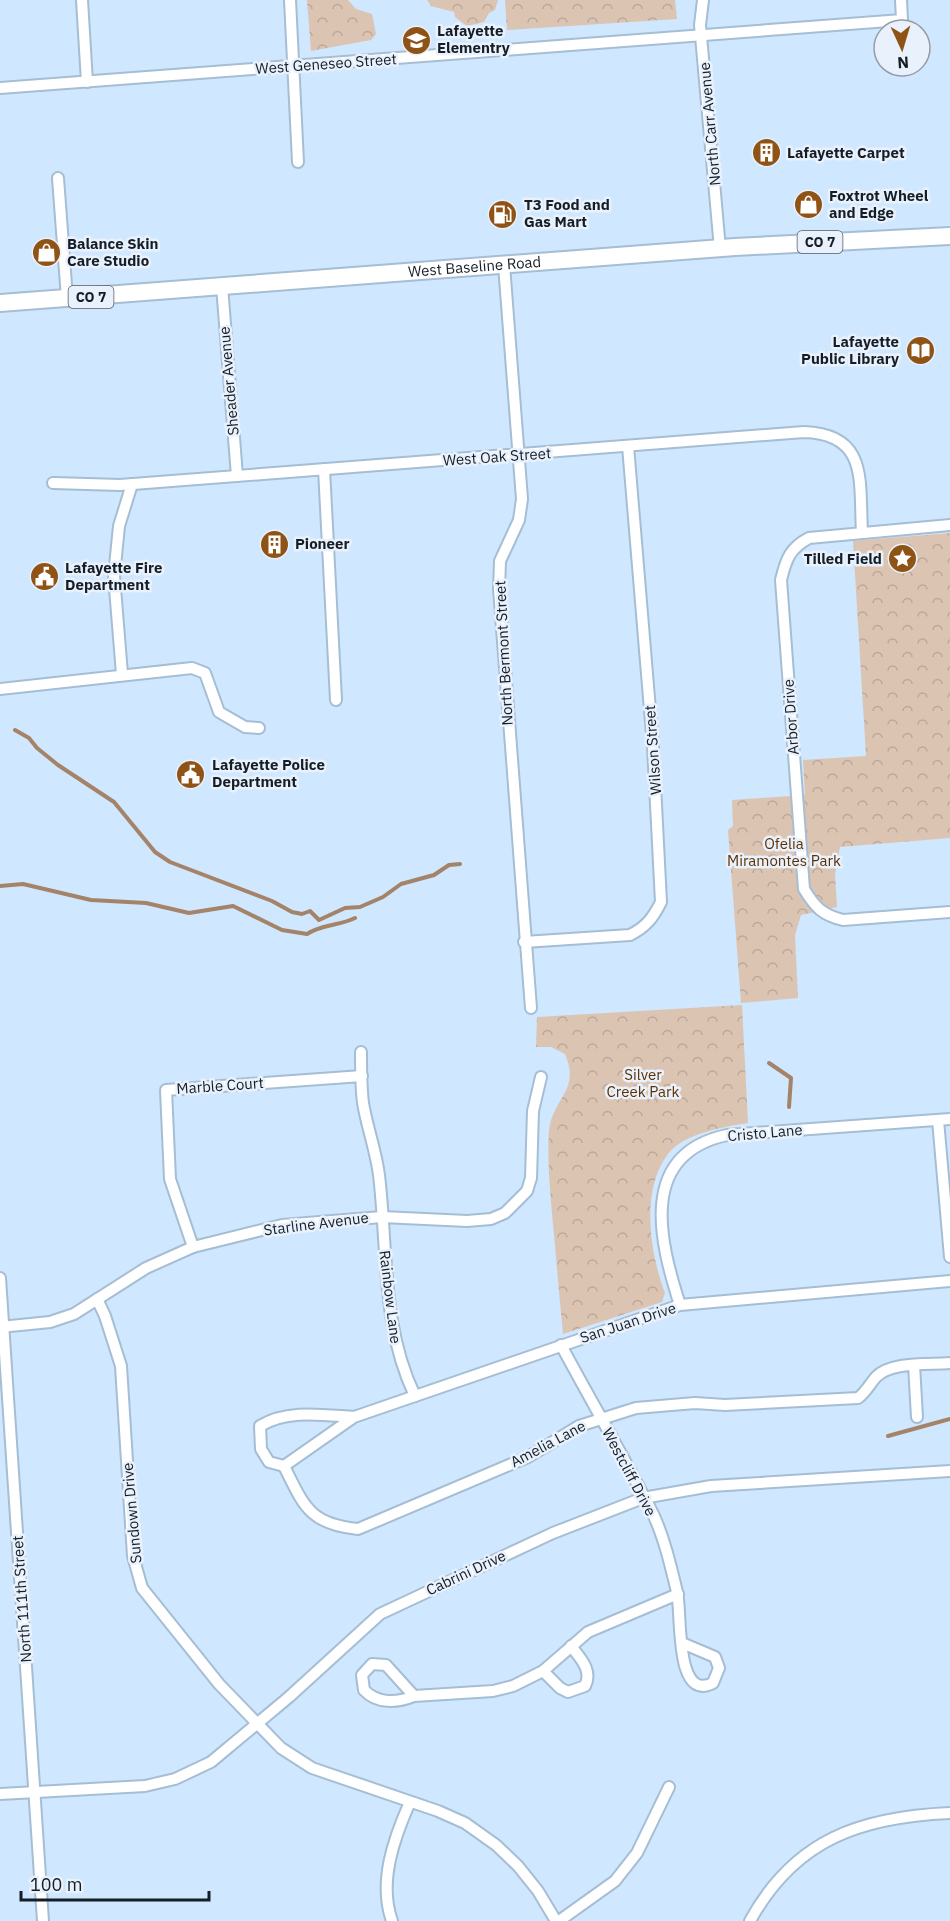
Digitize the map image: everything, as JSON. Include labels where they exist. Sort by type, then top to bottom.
[{"type":"main road","name":"West Baseline Road","points":[[0,303],[720,249],[950,237]]},
{"type":"street","points":[[82,0],[87,82]]},
{"type":"street","points":[[290,0],[298,162]]},
{"type":"street","name":"North Carr Avenue","points":[[703,0],[700,25],[720,249]]},
{"type":"street","name":"West Geneseo Street","points":[[0,88],[902,20],[901,0]]},
{"type":"street","points":[[58,178],[67,298]]},
{"type":"street","name":"North Bermont Street","points":[[504,265],[522,499],[519,520],[500,561],[498,589],[531,1008]]},
{"type":"street","name":"Sheader Avenue","points":[[222,286],[237,476]]},
{"type":"street","name":"West Oak Street","points":[[53,483],[132,484],[826,432],[843,440],[855,458],[862,532]]},
{"type":"street","name":"Wilson Street","points":[[524,942],[630,935],[642,929],[653,918],[661,902],[653,746],[628,446]]},
{"type":"street","points":[[324,469],[336,700]]},
{"type":"street","points":[[122,674],[114,576],[118,526],[132,484]]},
{"type":"street","name":"Arbor Drive","points":[[950,525],[809,538],[796,545],[786,558],[781,580],[804,889],[813,905],[826,916],[843,920],[950,912]]},
{"type":"street","points":[[0,689],[192,668],[205,673],[219,712],[245,727],[259,728]]},
{"type":"street","name":"Rainbow Lane","points":[[361,1053],[363,1102],[379,1174],[391,1322],[405,1374],[415,1396]]},
{"type":"street","name":"Marble Court","points":[[192,1247],[170,1179],[166,1090],[362,1076]]},
{"type":"street","name":"Starline Avenue","points":[[2,1327],[50,1322],[74,1314],[146,1268],[192,1247],[282,1225],[382,1217],[467,1221],[490,1219],[505,1213],[517,1204],[527,1191],[531,1178],[533,1111],[541,1077]]},
{"type":"street","points":[[950,1119],[938,1120],[947,1194],[950,1257]]},
{"type":"street","name":"Cristo Lane","points":[[680,1305],[668,1263],[664,1236],[663,1195],[677,1161],[692,1146],[727,1135],[938,1120]]},
{"type":"street","name":"North 111th Street","points":[[0,1278],[43,1921]]},
{"type":"street","name":"San Juan Drive","points":[[354,1417],[293,1415],[272,1419],[260,1426],[261,1449],[269,1462],[284,1466],[354,1417],[680,1305],[950,1281]]},
{"type":"street","name":"Sundown Drive","points":[[96,1299],[105,1316],[121,1366],[133,1556],[142,1588],[195,1656],[281,1748],[312,1768],[465,1823],[496,1845],[518,1866],[538,1891],[557,1921]]},
{"type":"street","name":"Westcliff Drive","points":[[561,1345],[654,1515],[678,1594],[682,1642]]},
{"type":"street","name":"Amelia Lane","points":[[284,1466],[304,1507],[318,1520],[336,1527],[358,1529],[528,1457],[551,1441],[600,1418],[636,1408],[694,1402],[725,1405],[858,1398],[868,1390],[878,1375],[904,1365],[950,1363]]},
{"type":"street","points":[[914,1365],[917,1417]]},
{"type":"street","name":"Cabrini Drive","points":[[0,1794],[145,1786],[175,1779],[211,1762],[380,1614],[554,1533],[643,1498],[711,1486],[950,1471]]},
{"type":"street","points":[[414,1696],[386,1665],[372,1664],[362,1675],[364,1690],[378,1700],[396,1701],[414,1696],[493,1691],[528,1680],[543,1671],[588,1632],[678,1594]]},
{"type":"street","points":[[543,1671],[560,1688],[568,1692],[585,1686],[588,1681],[586,1667],[571,1646]]},
{"type":"street","points":[[557,1921],[615,1881],[638,1853],[669,1787]]},
{"type":"street","points":[[392,1921],[388,1911],[387,1876],[398,1830],[410,1802]]},
{"type":"street","points":[[750,1921],[761,1900],[780,1877],[810,1850],[835,1835],[866,1824],[910,1815],[950,1813]]},
{"type":"green space","points":[[307,0],[348,0],[356,9],[372,14],[376,34],[371,40],[311,51]]},
{"type":"green space","points":[[427,0],[498,0],[495,10],[489,13],[484,22],[467,26],[455,17],[454,12],[431,6]]},
{"type":"green space","points":[[505,0],[675,0],[677,19],[507,30]]},
{"type":"green space","name":"Ofelia Miramontes Park","points":[[950,533],[950,838],[840,847],[835,874],[837,907],[801,915],[795,935],[798,998],[741,1003],[728,830],[733,826],[732,800],[805,795],[803,760],[866,756],[853,541]]},
{"type":"green space","name":"Silver Creek Park","points":[[742,1005],[748,1123],[705,1132],[684,1141],[668,1154],[659,1169],[654,1185],[650,1222],[655,1260],[665,1293],[662,1302],[563,1334],[550,1193],[548,1141],[551,1120],[568,1086],[570,1077],[565,1054],[551,1047],[536,1047],[537,1017]]},
{"type":"waterway","points":[[15,730],[29,738],[37,748],[58,765],[114,802],[155,852],[170,862],[272,901],[292,912],[302,914],[310,911],[319,920],[345,908],[360,907],[383,897],[401,884],[434,875],[449,865],[460,864]]},
{"type":"waterway","points":[[0,886],[23,884],[91,900],[146,903],[189,913],[233,906],[282,930],[307,934],[319,928],[355,918]]},
{"type":"waterway","points":[[769,1063],[791,1078],[789,1107]]},
{"type":"waterway","points":[[888,1436],[950,1419]]},
{"type":"place","name":"Lafayette Elementry","points":[[416,40]]},
{"type":"place","name":"Lafayette Carpet","points":[[766,153]]},
{"type":"place","name":"Foxtrot Wheel and Edge","points":[[808,205]]},
{"type":"place","name":"T3 Food and Gas Mart","points":[[503,214]]},
{"type":"place","name":"Balance Skin Care Studio","points":[[46,253]]},
{"type":"place","name":"Lafayette Public Library","points":[[920,351]]},
{"type":"place","name":"Pioneer","points":[[274,544]]},
{"type":"place","name":"Tilled Field","points":[[903,559]]},
{"type":"place","name":"Lafayette Fire Department","points":[[44,577]]},
{"type":"place","name":"Lafayette Police Department","points":[[191,774]]}]
